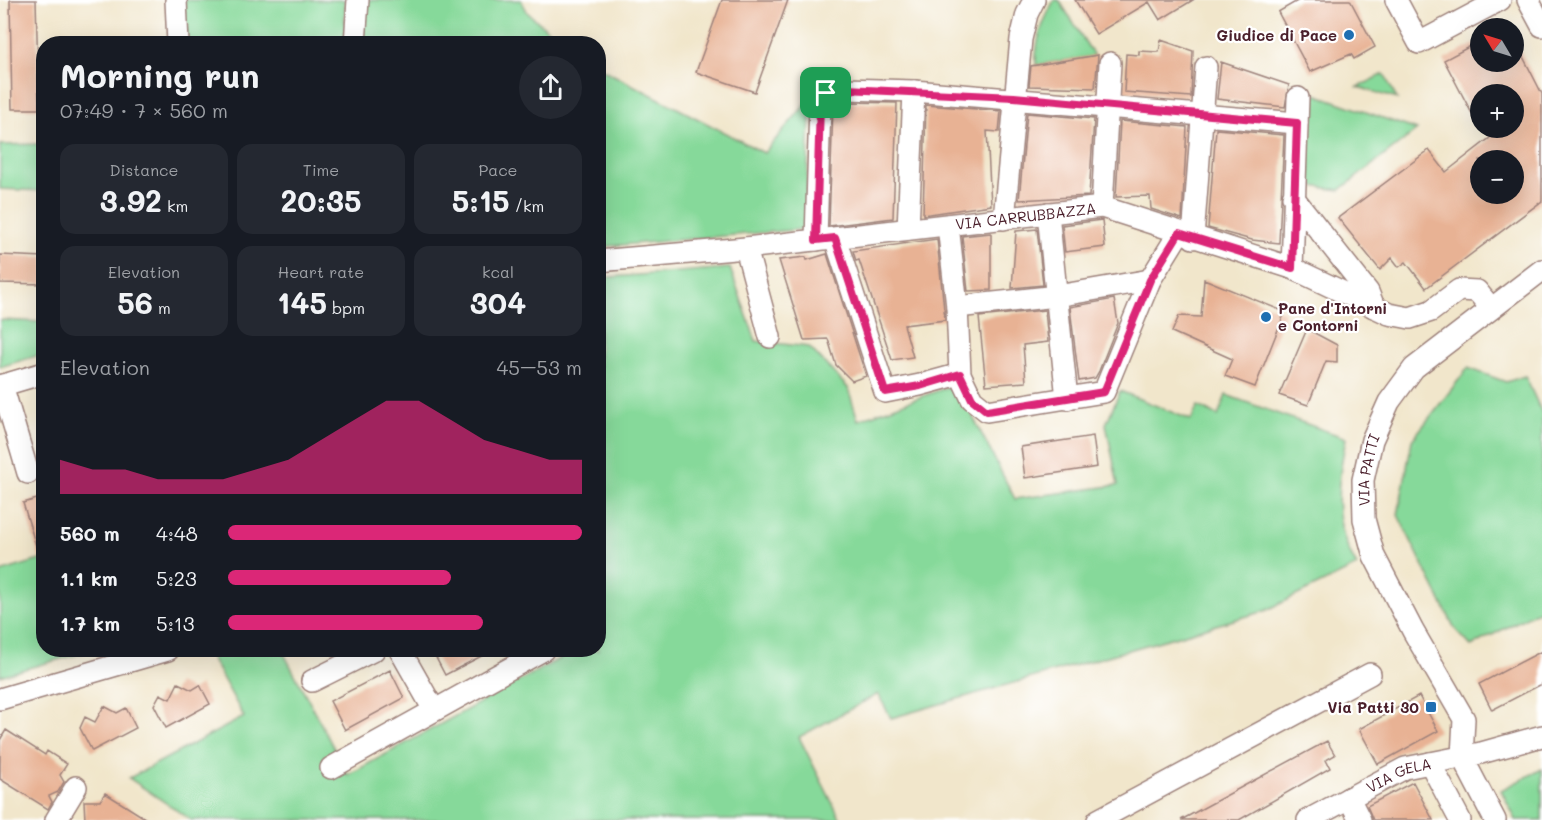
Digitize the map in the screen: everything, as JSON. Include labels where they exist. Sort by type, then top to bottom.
[{"type":"street","points":[[176,0],[178,36]]},
{"type":"street","points":[[356,36],[358,0]]},
{"type":"street","points":[[1004,219],[1021,39],[1026,14],[1034,0]]},
{"type":"street","points":[[1396,0],[1419,43],[1500,0]]},
{"type":"street","points":[[1528,0],[1542,26]]},
{"type":"street","points":[[1102,207],[1110,63]]},
{"type":"street","points":[[948,225],[957,307],[960,374],[972,399],[987,411],[1104,392],[1150,280],[1186,236],[1206,67]]},
{"type":"street","points":[[960,374],[920,386],[885,392],[826,239],[820,104],[826,93],[846,89],[1014,97],[1297,123]]},
{"type":"street","points":[[908,229],[914,91]]},
{"type":"street","points":[[1292,268],[1298,98]]},
{"type":"street","points":[[1293,197],[1368,292],[1374,307]]},
{"type":"street","name":"VIA CARRUBBAZZA","points":[[606,260],[746,248],[1102,207],[1186,236],[1292,268],[1389,314],[1410,318],[1431,311],[1459,290],[1477,291],[1491,308]]},
{"type":"street","points":[[1048,213],[1067,399]]},
{"type":"street","points":[[746,248],[770,337]]},
{"type":"street","name":"VIA PATTI","points":[[1462,757],[1464,719],[1413,631],[1374,556],[1364,519],[1363,480],[1372,440],[1389,402],[1414,368],[1542,270]]},
{"type":"street","points":[[957,307],[1057,296],[1150,280]]},
{"type":"street","points":[[28,473],[1,386],[36,375]]},
{"type":"street","points":[[0,699],[144,657]]},
{"type":"street","points":[[312,681],[360,657]]},
{"type":"street","points":[[404,657],[434,711]]},
{"type":"street","points":[[331,768],[530,657]]},
{"type":"street","points":[[1098,820],[1370,674]]},
{"type":"street","name":"VIA GELA","points":[[1308,820],[1405,768],[1462,757],[1542,736]]},
{"type":"street","points":[[1462,757],[1495,820]]},
{"type":"street","points":[[1430,763],[1460,820]]},
{"type":"street","points":[[56,820],[76,787]]},
{"type":"street","points":[[1348,798],[1360,820]]},
{"type":"green space","points":[[183,0],[345,0],[345,36],[186,36]]},
{"type":"green space","points":[[365,0],[521,0],[528,13],[555,36],[362,36]]},
{"type":"green space","points":[[1054,0],[1059,0],[1094,56],[1036,65],[1040,31]]},
{"type":"green space","points":[[606,71],[764,153],[811,98],[805,229],[606,246]]},
{"type":"green space","points":[[1384,74],[1397,99],[1358,87]]},
{"type":"green space","points":[[1312,93],[1417,130],[1340,190],[1305,185]]},
{"type":"green space","points":[[36,144],[36,191],[0,189],[0,145]]},
{"type":"green space","points":[[730,268],[756,341],[809,347],[848,388],[858,420],[956,384],[1015,499],[1118,485],[1106,424],[1120,391],[1191,420],[1198,406],[1218,416],[1226,395],[1346,438],[1340,472],[1338,504],[1343,534],[1357,566],[1265,611],[891,718],[878,694],[799,737],[841,820],[191,820],[129,778],[244,717],[211,657],[286,657],[348,775],[560,657],[606,657],[606,277]]},
{"type":"green space","points":[[0,320],[36,322],[36,356],[0,367]]},
{"type":"green space","points":[[1468,368],[1506,382],[1525,376],[1542,413],[1542,609],[1471,646],[1455,629],[1398,515],[1412,440]]},
{"type":"green space","points":[[36,561],[36,657],[68,657],[0,676],[0,572]]},
{"type":"green space","points":[[1542,769],[1542,820],[1516,820],[1501,790]]},
{"type":"building","points":[[10,0],[36,0],[36,109],[12,109]]},
{"type":"building","points":[[722,0],[788,0],[755,92],[696,72]]},
{"type":"building","points":[[1075,0],[1193,0],[1160,20],[1149,2],[1096,34]]},
{"type":"building","points":[[1299,0],[1350,0],[1375,47],[1354,59],[1351,54],[1310,72],[1278,12]]},
{"type":"building","points":[[1161,40],[1193,51],[1191,97],[1124,92],[1126,54],[1139,55],[1139,51],[1159,52]]},
{"type":"building","points":[[1470,46],[1470,72],[1524,72],[1524,59],[1542,94],[1542,201],[1426,288],[1406,262],[1399,267],[1392,258],[1380,270],[1338,218],[1429,150],[1446,172],[1470,153],[1470,204],[1524,204],[1524,150],[1474,150],[1490,138],[1524,138],[1524,84],[1470,84],[1470,110],[1444,60]]},
{"type":"building","points":[[1098,55],[1095,88],[1029,86],[1031,66]]},
{"type":"building","points":[[1221,62],[1289,85],[1285,107],[1217,99]]},
{"type":"building","points":[[897,103],[893,218],[829,226],[833,107],[834,104]]},
{"type":"building","points":[[926,105],[1001,111],[999,132],[987,131],[991,205],[923,215]]},
{"type":"building","points":[[1027,113],[1094,119],[1089,196],[1019,200]]},
{"type":"building","points":[[1120,121],[1187,127],[1182,219],[1151,209],[1150,196],[1116,197]]},
{"type":"building","points":[[1216,129],[1284,135],[1279,243],[1252,240],[1208,228]]},
{"type":"building","points":[[1102,220],[1105,247],[1065,252],[1062,225]]},
{"type":"building","points":[[1037,229],[1043,285],[1012,288],[1016,231]]},
{"type":"building","points":[[991,233],[991,290],[968,291],[962,236]]},
{"type":"building","points":[[937,239],[945,320],[904,325],[913,357],[892,360],[859,260],[856,261],[853,251]]},
{"type":"building","points":[[827,254],[866,376],[852,381],[836,365],[828,339],[804,340],[779,260],[806,257],[807,260]]},
{"type":"building","points":[[0,255],[36,257],[36,284],[0,283]]},
{"type":"building","points":[[1204,279],[1285,312],[1255,387],[1225,376],[1232,359],[1172,332],[1179,316],[1201,317]]},
{"type":"building","points":[[1114,299],[1118,323],[1099,371],[1095,378],[1079,381],[1070,307]]},
{"type":"building","points":[[1045,310],[1048,342],[1023,345],[1026,382],[986,385],[979,317]]},
{"type":"building","points":[[1307,329],[1337,345],[1337,362],[1326,361],[1308,405],[1279,395]]},
{"type":"building","points":[[1093,436],[1097,467],[1025,478],[1021,447]]},
{"type":"building","points":[[36,499],[36,546],[23,503]]},
{"type":"building","points":[[1542,651],[1542,684],[1492,710],[1479,684]]},
{"type":"building","points":[[436,657],[480,657],[445,675]]},
{"type":"building","points":[[390,670],[404,698],[345,730],[330,701]]},
{"type":"building","points":[[178,683],[192,690],[200,685],[210,704],[166,728],[154,705],[160,694],[170,699]]},
{"type":"building","points":[[1419,696],[1438,731],[1378,764],[1359,729]]},
{"type":"building","points":[[104,706],[117,713],[126,708],[136,728],[92,751],[80,728],[85,717],[95,722]]},
{"type":"building","points":[[6,730],[45,755],[47,751],[67,764],[60,775],[64,782],[58,792],[49,796],[52,802],[48,809],[0,779],[0,740]]},
{"type":"building","points":[[1327,741],[1335,755],[1326,760],[1330,768],[1239,820],[1181,820]]},
{"type":"building","points":[[1413,782],[1433,820],[1373,820],[1367,806]]},
{"type":"building","points":[[105,793],[148,820],[85,820],[84,801],[100,801]]},
{"type":"place","name":"Giudice di Pace","points":[[1349,35]]},
{"type":"place","name":"Pane d'Intorni e Contorni","points":[[1266,317]]},
{"type":"place","name":"Via Patti 30","points":[[1431,707]]},
{"type":"route","points":[[846,89],[1014,97],[1297,123],[1292,268],[1179,233],[1150,280],[1104,392],[987,411],[972,399],[960,374],[920,386],[885,392],[835,238],[816,240],[820,104],[826,93],[846,89]]}]
